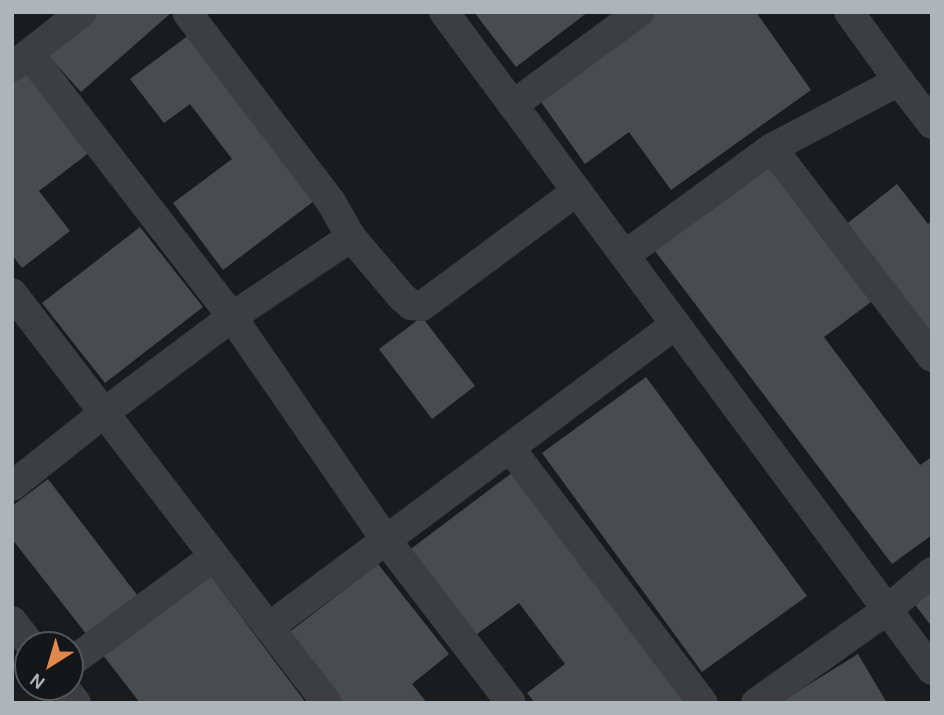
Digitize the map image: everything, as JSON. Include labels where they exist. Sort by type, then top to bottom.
[{"type":"street","points":[[82,12],[21,60],[232,317],[386,540],[511,703]]},
{"type":"street","points":[[187,12],[331,202],[351,237],[401,296],[411,304],[422,306],[577,191]]},
{"type":"street","points":[[444,12],[932,670]]},
{"type":"street","points":[[513,105],[639,12]]},
{"type":"street","points":[[849,12],[932,124]]},
{"type":"street","points":[[625,255],[772,148],[899,81]]},
{"type":"street","points":[[772,148],[932,357]]},
{"type":"street","points":[[12,486],[232,317],[351,237]]},
{"type":"street","points":[[12,293],[327,703]]},
{"type":"street","points":[[269,627],[677,324]]},
{"type":"street","points":[[510,448],[703,703]]},
{"type":"street","points":[[84,653],[214,556]]},
{"type":"street","points":[[756,703],[887,610],[932,572]]},
{"type":"building","points":[[90,12],[172,12],[81,92],[45,52]]},
{"type":"building","points":[[474,12],[588,12],[516,67]]},
{"type":"building","points":[[646,12],[756,12],[811,90],[671,190],[629,132],[585,164],[534,92]]},
{"type":"building","points":[[193,32],[318,198],[223,270],[173,203],[232,159],[190,104],[164,123],[130,79]]},
{"type":"building","points":[[23,66],[90,152],[39,191],[70,231],[22,268],[12,255],[12,74]]},
{"type":"building","points":[[762,158],[871,302],[824,337],[920,465],[932,457],[932,535],[892,564],[649,243]]},
{"type":"building","points":[[897,184],[928,224],[932,221],[932,337],[844,226]]},
{"type":"building","points":[[140,227],[203,307],[105,383],[42,303]]},
{"type":"building","points":[[422,317],[475,386],[432,419],[379,349]]},
{"type":"building","points":[[646,377],[807,596],[702,672],[542,453]]},
{"type":"building","points":[[513,472],[687,703],[535,703],[527,693],[565,664],[519,603],[473,637],[408,551]]},
{"type":"building","points":[[48,479],[138,596],[87,635],[12,539],[12,506]]},
{"type":"building","points":[[378,564],[449,654],[412,684],[427,703],[342,703],[288,633]]},
{"type":"building","points":[[210,575],[306,703],[140,703],[103,655]]},
{"type":"building","points":[[932,582],[932,627],[910,598]]},
{"type":"building","points":[[858,654],[887,703],[779,703]]}]
